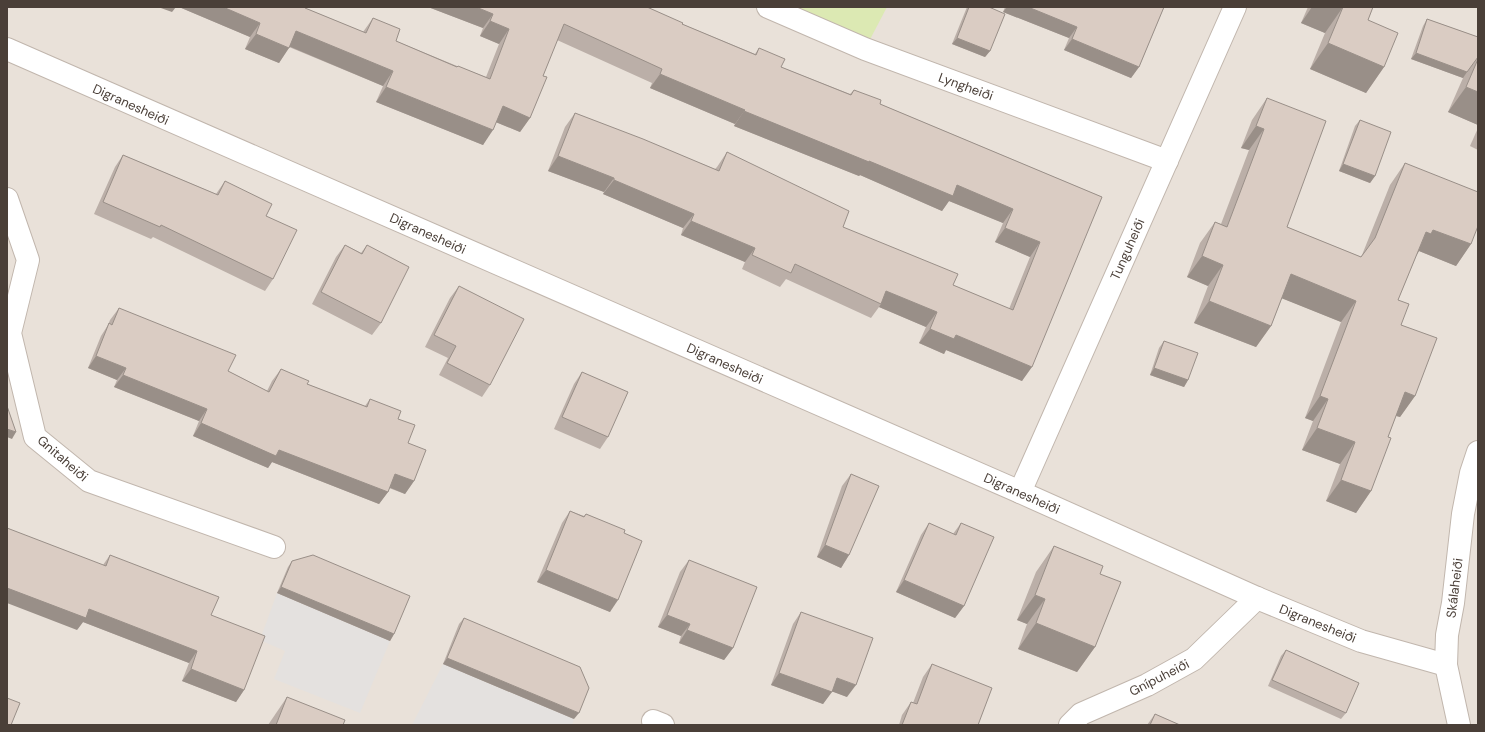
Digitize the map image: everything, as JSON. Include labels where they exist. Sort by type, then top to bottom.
[{"type":"street","name":"Lyngheiði","points":[[768,7],[865,49],[1167,161]]},
{"type":"street","name":"Tunguheiði","points":[[1020,492],[1235,7]]},
{"type":"street","name":"Digranesheiði","points":[[7,50],[1020,492],[1257,598],[1361,641],[1446,666]]},
{"type":"street","name":"Gnitaheiði","points":[[7,199],[28,260],[10,333],[35,437],[89,481],[274,547]]},
{"type":"street","name":"Skálaheiði","points":[[1459,725],[1446,666],[1447,635],[1453,603],[1463,514],[1478,452]]},
{"type":"street","name":"Gnípuheiði","points":[[1070,725],[1081,714],[1147,685],[1194,659],[1257,598]]},
{"type":"shaded area","points":[[7,7],[1478,7],[1478,725],[7,725]]},
{"type":"shaded area","points":[[277,593],[390,641],[360,713],[274,679],[285,651],[260,640]]},
{"type":"shaded area","points":[[443,664],[574,719],[572,725],[412,725]]},
{"type":"green space","points":[[774,7],[887,7],[865,49]]},
{"type":"building","points":[[223,7],[306,7],[305,8],[366,33],[373,18],[400,29],[396,41],[457,67],[458,66],[490,79],[509,29],[490,21],[493,14],[476,7],[647,7],[683,23],[682,24],[756,55],[759,48],[785,59],[781,67],[851,95],[854,90],[881,100],[880,104],[1102,197],[1032,367],[956,335],[954,339],[930,329],[937,312],[886,291],[881,304],[795,264],[791,273],[752,255],[755,248],[691,221],[694,214],[614,180],[614,178],[558,156],[575,113],[643,139],[719,171],[727,152],[849,211],[843,227],[958,274],[953,285],[1013,310],[1040,242],[1005,228],[1013,209],[957,185],[953,196],[744,111],[745,110],[660,74],[662,69],[564,24],[543,76],[547,77],[530,118],[503,106],[493,130],[386,87],[393,71],[296,31],[289,48],[256,34],[260,23]]},
{"type":"building","points":[[969,7],[989,7],[1005,14],[990,51],[957,38]]},
{"type":"building","points":[[1028,7],[1164,7],[1139,67],[1072,39],[1077,27]]},
{"type":"building","points":[[1343,7],[1373,7],[1368,20],[1398,33],[1384,67],[1328,43]]},
{"type":"building","points":[[1427,19],[1478,37],[1478,57],[1467,72],[1416,53]]},
{"type":"building","points":[[1478,59],[1478,92],[1466,87]]},
{"type":"building","points":[[1267,98],[1326,121],[1287,227],[1361,257],[1375,238],[1405,163],[1478,192],[1478,226],[1471,244],[1433,230],[1431,234],[1426,232],[1398,300],[1409,304],[1401,325],[1437,338],[1415,396],[1405,392],[1388,437],[1391,438],[1371,491],[1341,480],[1355,442],[1317,428],[1328,399],[1320,396],[1356,301],[1291,274],[1271,326],[1209,301],[1223,265],[1202,256],[1215,222],[1227,227],[1264,129],[1256,126]]},
{"type":"building","points":[[1360,120],[1391,132],[1375,176],[1343,164]]},
{"type":"building","points":[[123,155],[218,195],[225,181],[272,204],[266,216],[297,230],[273,279],[161,225],[160,227],[103,202]]},
{"type":"building","points":[[345,245],[362,254],[367,245],[409,267],[381,323],[321,292]]},
{"type":"building","points":[[459,286],[524,319],[490,385],[447,363],[456,346],[434,335]]},
{"type":"building","points":[[119,308],[236,355],[228,371],[269,392],[281,369],[309,381],[307,384],[367,407],[370,399],[401,411],[398,419],[415,425],[408,443],[426,450],[414,481],[395,474],[388,492],[279,450],[276,456],[201,423],[207,409],[123,375],[126,368],[96,356],[109,323],[112,325]]},
{"type":"building","points":[[1164,341],[1198,353],[1188,380],[1154,368]]},
{"type":"building","points":[[582,372],[628,392],[608,437],[562,417]]},
{"type":"building","points":[[7,406],[16,432],[7,429]]},
{"type":"building","points":[[851,474],[879,486],[849,555],[825,545]]},
{"type":"building","points":[[570,511],[584,517],[586,514],[625,530],[624,533],[642,541],[618,600],[546,570]]},
{"type":"building","points":[[929,523],[956,535],[961,523],[994,537],[964,606],[904,580]]},
{"type":"building","points":[[7,528],[106,566],[110,555],[219,597],[211,615],[265,636],[244,690],[191,669],[197,651],[89,609],[86,618],[7,588]]},
{"type":"building","points":[[1054,546],[1103,566],[1100,574],[1121,582],[1095,647],[1036,623],[1045,599],[1035,595]]},
{"type":"building","points":[[313,555],[410,596],[394,634],[281,587],[292,561]]},
{"type":"building","points":[[689,560],[757,587],[733,648],[687,630],[690,624],[667,615]]},
{"type":"building","points":[[801,612],[873,638],[856,685],[837,678],[832,692],[779,673]]},
{"type":"building","points":[[464,618],[580,667],[589,688],[579,713],[447,658]]},
{"type":"building","points":[[1286,650],[1359,683],[1346,713],[1272,680]]},
{"type":"building","points":[[932,664],[992,688],[978,725],[902,725],[911,702],[917,704]]},
{"type":"building","points":[[287,697],[345,720],[343,725],[276,725]]},
{"type":"building","points":[[7,698],[20,703],[11,725],[7,725]]},
{"type":"building","points":[[1155,714],[1180,725],[1150,725]]}]
